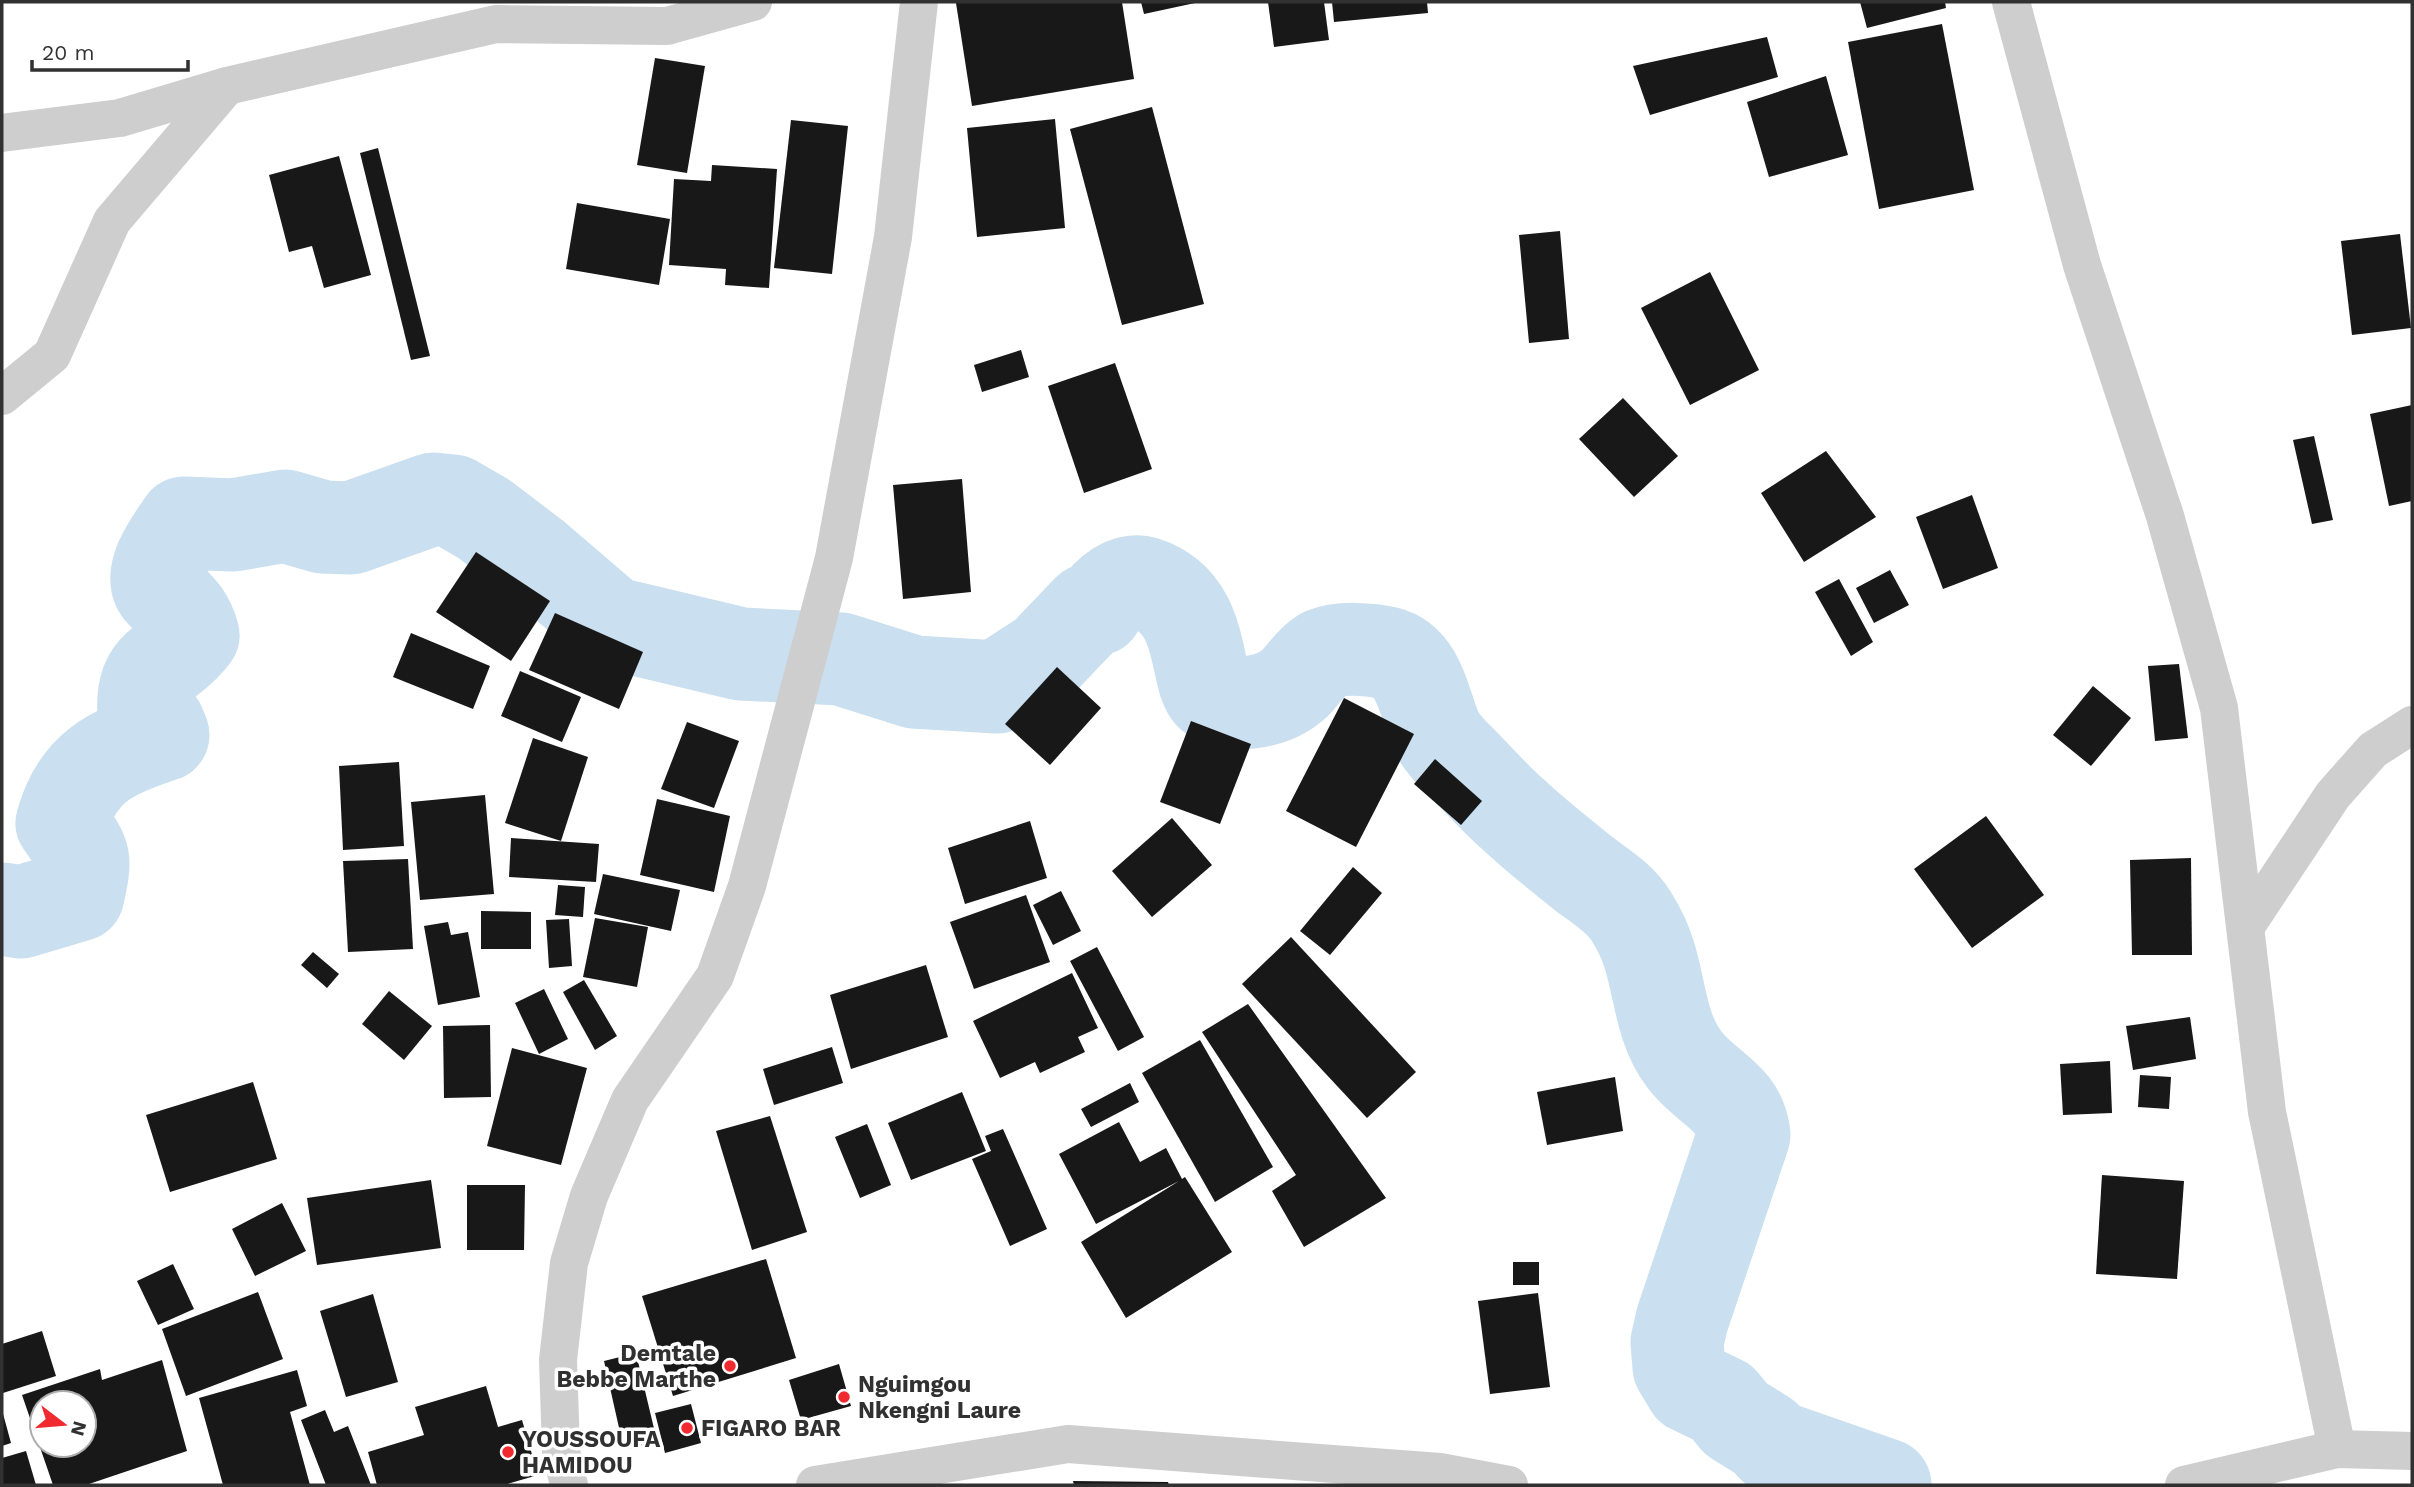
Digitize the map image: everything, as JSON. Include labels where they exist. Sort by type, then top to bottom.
[{"type":"street","points":[[2,133],[120,118],[226,86],[496,24],[667,26],[753,2]]},
{"type":"street","points":[[569,1485],[561,1451],[558,1360],[569,1263],[589,1196],[630,1100],[715,976],[747,886],[834,558],[893,237],[919,2]]},
{"type":"street","points":[[2011,2],[2082,265],[2165,516],[2219,708],[2267,1112],[2337,1449]]},
{"type":"street","points":[[2,396],[52,355],[112,221],[226,86]]},
{"type":"street","points":[[2246,926],[2333,795],[2373,750],[2412,725]]},
{"type":"street","points":[[815,1485],[1068,1444],[1440,1472],[1508,1485]]},
{"type":"street","points":[[2185,1485],[2337,1449],[2412,1451]]},
{"type":"building","points":[[1122,2],[1134,79],[972,106],[956,3]]},
{"type":"building","points":[[1141,2],[1195,2],[1195,3],[1144,14]]},
{"type":"building","points":[[1268,2],[1324,2],[1329,40],[1274,47]]},
{"type":"building","points":[[1332,2],[1427,2],[1428,13],[1334,22]]},
{"type":"building","points":[[1860,2],[1945,2],[1946,8],[1867,28]]},
{"type":"building","points":[[1942,24],[1974,190],[1879,209],[1848,42]]},
{"type":"building","points":[[1767,37],[1778,77],[1650,115],[1633,66]]},
{"type":"building","points":[[655,58],[705,66],[687,173],[637,165]]},
{"type":"building","points":[[1826,76],[1848,155],[1769,177],[1747,102]]},
{"type":"building","points":[[1152,107],[1204,304],[1122,325],[1070,129]]},
{"type":"building","points":[[1055,119],[1065,228],[977,237],[967,128]]},
{"type":"building","points":[[791,120],[848,126],[832,274],[774,268]]},
{"type":"building","points":[[378,148],[430,356],[411,360],[360,153]]},
{"type":"building","points":[[339,156],[371,275],[324,288],[312,246],[289,252],[269,175]]},
{"type":"building","points":[[712,165],[777,169],[769,288],[725,285],[726,269],[669,265],[674,179],[711,181]]},
{"type":"building","points":[[577,203],[670,219],[659,285],[566,269]]},
{"type":"building","points":[[1560,231],[1569,339],[1529,343],[1519,235]]},
{"type":"building","points":[[2400,234],[2411,328],[2352,335],[2341,241]]},
{"type":"building","points":[[1710,272],[1759,370],[1690,405],[1641,308]]},
{"type":"building","points":[[1021,350],[1029,377],[982,392],[974,365]]},
{"type":"building","points":[[1115,363],[1152,469],[1084,493],[1048,386]]},
{"type":"building","points":[[1623,398],[1678,456],[1634,497],[1579,439]]},
{"type":"building","points":[[2412,405],[2412,501],[2389,506],[2370,414]]},
{"type":"building","points":[[2314,436],[2333,520],[2312,524],[2293,440]]},
{"type":"building","points":[[1826,451],[1876,517],[1804,562],[1761,493]]},
{"type":"building","points":[[962,479],[971,592],[903,599],[893,485]]},
{"type":"building","points":[[1972,495],[1998,568],[1943,589],[1916,517]]},
{"type":"building","points":[[476,552],[550,601],[511,661],[436,612]]},
{"type":"building","points":[[1890,570],[1909,605],[1874,623],[1856,588]]},
{"type":"building","points":[[1839,579],[1873,642],[1851,656],[1815,592]]},
{"type":"building","points":[[555,613],[643,652],[619,709],[529,670]]},
{"type":"building","points":[[411,633],[490,666],[473,709],[393,677]]},
{"type":"building","points":[[2179,664],[2188,738],[2155,741],[2148,666]]},
{"type":"building","points":[[1057,667],[1101,708],[1050,765],[1005,724]]},
{"type":"building","points":[[520,671],[581,697],[562,742],[501,716]]},
{"type":"building","points":[[2093,686],[2131,718],[2091,766],[2053,735]]},
{"type":"building","points":[[1344,698],[1414,734],[1356,847],[1286,811]]},
{"type":"building","points":[[1191,721],[1251,744],[1220,824],[1160,802]]},
{"type":"building","points":[[687,722],[739,741],[714,808],[661,789]]},
{"type":"building","points":[[533,738],[588,757],[561,841],[505,823]]},
{"type":"building","points":[[1435,759],[1482,801],[1461,825],[1414,784]]},
{"type":"building","points":[[399,762],[404,846],[343,850],[339,766]]},
{"type":"building","points":[[485,795],[494,894],[420,900],[411,802]]},
{"type":"building","points":[[657,799],[730,816],[714,892],[640,875]]},
{"type":"building","points":[[1986,816],[2044,895],[1972,948],[1914,869]]},
{"type":"building","points":[[1172,818],[1212,865],[1152,917],[1112,871]]},
{"type":"building","points":[[1030,821],[1047,878],[965,904],[948,848]]},
{"type":"building","points":[[511,838],[599,844],[596,882],[509,877]]},
{"type":"building","points":[[2191,858],[2192,955],[2132,955],[2130,860]]},
{"type":"building","points":[[408,859],[413,949],[348,952],[343,861]]},
{"type":"building","points":[[1353,867],[1382,893],[1330,955],[1300,931]]},
{"type":"building","points":[[603,874],[680,890],[671,931],[594,914]]},
{"type":"building","points":[[558,885],[585,887],[583,917],[555,915]]},
{"type":"building","points":[[1061,891],[1081,931],[1053,945],[1033,905]]},
{"type":"building","points":[[1026,895],[1050,962],[974,989],[950,922]]},
{"type":"building","points":[[481,911],[531,912],[531,949],[481,949]]},
{"type":"building","points":[[595,918],[648,927],[637,987],[583,977]]},
{"type":"building","points":[[569,919],[572,966],[549,968],[546,920]]},
{"type":"building","points":[[448,922],[451,935],[468,932],[480,997],[438,1005],[424,926]]},
{"type":"building","points":[[1291,937],[1416,1072],[1367,1118],[1242,984]]},
{"type":"building","points":[[1097,947],[1144,1037],[1118,1051],[1070,961]]},
{"type":"building","points":[[313,952],[339,974],[327,988],[301,965]]},
{"type":"building","points":[[926,965],[948,1037],[851,1069],[830,995]]},
{"type":"building","points":[[1072,973],[1098,1028],[1078,1037],[1085,1052],[1040,1073],[1035,1062],[1000,1078],[973,1021]]},
{"type":"building","points":[[584,980],[617,1036],[595,1050],[563,992]]},
{"type":"building","points":[[544,989],[568,1039],[539,1054],[515,1003]]},
{"type":"building","points":[[389,991],[432,1026],[404,1060],[362,1024]]},
{"type":"building","points":[[1248,1004],[1386,1198],[1304,1247],[1272,1191],[1296,1175],[1202,1032]]},
{"type":"building","points":[[2190,1017],[2196,1059],[2133,1070],[2126,1026]]},
{"type":"building","points":[[490,1025],[491,1097],[444,1098],[443,1026]]},
{"type":"building","points":[[1200,1040],[1273,1167],[1215,1202],[1142,1073]]},
{"type":"building","points":[[832,1047],[843,1083],[774,1105],[763,1069]]},
{"type":"building","points":[[512,1048],[587,1068],[561,1165],[487,1146]]},
{"type":"building","points":[[2110,1061],[2112,1113],[2063,1115],[2060,1064]]},
{"type":"building","points":[[2140,1075],[2171,1077],[2169,1109],[2138,1107]]},
{"type":"building","points":[[1615,1077],[1623,1131],[1547,1145],[1537,1092]]},
{"type":"building","points":[[253,1082],[277,1159],[170,1192],[146,1115]]},
{"type":"building","points":[[1130,1083],[1139,1102],[1091,1127],[1081,1109]]},
{"type":"building","points":[[962,1092],[986,1151],[911,1180],[888,1123]]},
{"type":"building","points":[[770,1116],[807,1232],[752,1250],[716,1131]]},
{"type":"building","points":[[1119,1122],[1140,1162],[1166,1148],[1182,1179],[1185,1177],[1232,1252],[1126,1318],[1081,1242],[1179,1181],[1096,1224],[1059,1154]]},
{"type":"building","points":[[867,1124],[891,1185],[860,1198],[835,1137]]},
{"type":"building","points":[[1003,1129],[1047,1229],[1010,1246],[972,1159],[991,1151],[985,1136]]},
{"type":"building","points":[[2102,1175],[2184,1181],[2177,1279],[2096,1274]]},
{"type":"building","points":[[431,1180],[441,1248],[317,1265],[307,1198]]},
{"type":"building","points":[[467,1185],[525,1185],[524,1250],[467,1250]]},
{"type":"building","points":[[282,1203],[306,1251],[255,1276],[232,1229]]},
{"type":"building","points":[[766,1259],[796,1358],[673,1396],[642,1296]]},
{"type":"building","points":[[1513,1262],[1539,1262],[1539,1285],[1513,1285]]},
{"type":"building","points":[[173,1264],[194,1309],[158,1325],[137,1281]]},
{"type":"building","points":[[258,1292],[283,1359],[186,1396],[162,1329]]},
{"type":"building","points":[[1538,1293],[1550,1387],[1490,1394],[1478,1301]]},
{"type":"building","points":[[373,1294],[398,1382],[346,1397],[320,1311]]},
{"type":"building","points":[[42,1331],[56,1376],[3,1393],[2,1344]]},
{"type":"building","points":[[636,1353],[657,1441],[624,1450],[604,1361]]},
{"type":"building","points":[[162,1360],[187,1451],[86,1485],[53,1485],[44,1459],[98,1459],[98,1389],[40,1389],[100,1369],[102,1380]]},
{"type":"building","points":[[839,1364],[851,1406],[801,1420],[789,1380]]},
{"type":"building","points":[[297,1370],[307,1406],[290,1412],[310,1485],[223,1485],[199,1398]]},
{"type":"building","points":[[486,1386],[498,1427],[522,1420],[538,1475],[504,1485],[377,1485],[368,1452],[424,1435],[415,1407]]},
{"type":"building","points":[[28,1393],[28,1412],[22,1395]]},
{"type":"building","points":[[691,1404],[701,1443],[665,1453],[655,1413]]},
{"type":"building","points":[[2,1410],[11,1443],[2,1446]]},
{"type":"building","points":[[325,1410],[334,1432],[348,1426],[371,1485],[326,1485],[301,1420]]},
{"type":"building","points":[[26,1451],[36,1485],[2,1485],[2,1458]]},
{"type":"building","points":[[1073,1481],[1168,1482],[1169,1485],[1074,1485]]},
{"type":"waterway","points":[[2,909],[21,912],[78,895],[83,871],[82,856],[62,823],[77,788],[99,764],[113,755],[163,735],[159,725],[144,714],[144,697],[147,684],[158,667],[193,635],[185,616],[162,592],[157,576],[168,547],[184,523],[233,525],[285,516],[323,527],[351,528],[433,499],[453,501],[484,519],[534,557],[611,623],[741,654],[841,659],[914,682],[997,687],[1045,656],[1089,610],[1097,609],[1117,588],[1130,582],[1145,583],[1166,594],[1180,608],[1190,626],[1208,690],[1215,697],[1224,700],[1256,701],[1277,695],[1294,684],[1324,654],[1356,649],[1387,653],[1407,665],[1414,675],[1436,731],[1449,750],[1493,796],[1626,910],[1639,929],[1647,949],[1666,1022],[1676,1047],[1692,1069],[1729,1101],[1741,1122],[1744,1135],[1682,1320],[1677,1342],[1679,1367],[1691,1387],[1722,1402],[1736,1419],[1765,1437],[1773,1446],[1885,1485]]},
{"type":"place","name":"Demtale Bebbe Marthe","points":[[730,1366]]},
{"type":"place","name":"Nguimgou Nkengni Laure","points":[[844,1397]]},
{"type":"place","name":"FIGARO BAR","points":[[687,1428]]},
{"type":"place","name":"YOUSSOUFA HAMIDOU","points":[[508,1452]]}]
